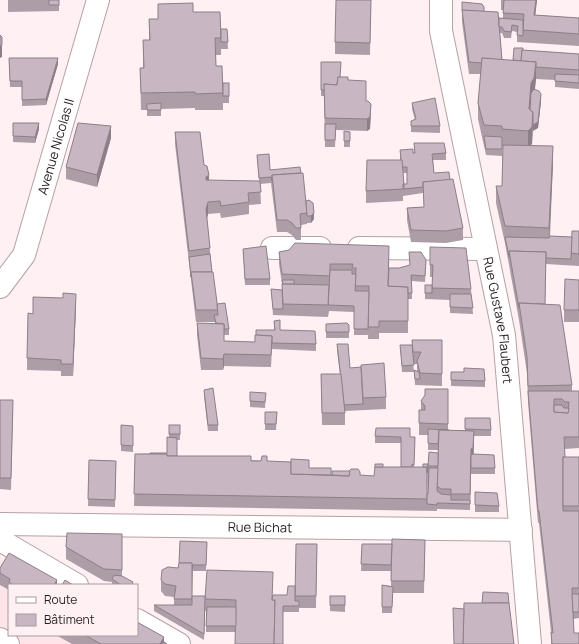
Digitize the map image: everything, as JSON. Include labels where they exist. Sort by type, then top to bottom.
[{"type":"street","name":"Avenue Nicolas II","points":[[0,287],[24,255],[98,0]]},
{"type":"street","name":"Rue Gustave Flaubert","points":[[441,0],[441,31],[504,335],[530,644]]},
{"type":"street","points":[[272,248],[486,249]]},
{"type":"street","name":"Rue Bichat","points":[[0,524],[521,530]]},
{"type":"street","points":[[0,540],[76,584]]},
{"type":"street","points":[[138,621],[179,644]]},
{"type":"street","points":[[0,639],[8,644]]},
{"type":"shaded area","points":[[0,559],[43,584],[8,584],[8,636],[133,636],[147,644],[0,644]]},
{"type":"building","points":[[49,0],[59,0],[59,5],[49,5]]},
{"type":"building","points":[[336,0],[371,0],[370,43],[335,42]]},
{"type":"building","points":[[504,0],[536,0],[534,15],[579,18],[579,34],[523,30],[524,14],[503,13]]},
{"type":"building","points":[[462,2],[482,4],[484,7],[484,12],[462,10]]},
{"type":"building","points":[[193,3],[193,12],[220,12],[221,38],[215,38],[216,66],[222,66],[223,93],[141,93],[140,68],[144,68],[143,40],[150,40],[149,19],[158,19],[158,4]]},
{"type":"building","points":[[462,10],[498,12],[502,60],[482,58],[482,63],[469,62]]},
{"type":"building","points":[[499,18],[523,20],[523,36],[517,35],[518,26],[512,25],[511,32],[504,31],[502,27],[499,27]]},
{"type":"building","points":[[221,29],[227,29],[228,42],[221,42]]},
{"type":"building","points":[[0,35],[2,37],[2,45],[0,46]]},
{"type":"building","points":[[514,48],[523,48],[521,61],[513,60]]},
{"type":"building","points":[[522,50],[579,54],[579,70],[536,67],[536,62],[521,61]]},
{"type":"building","points":[[9,58],[58,58],[46,99],[22,100],[22,81],[10,81]]},
{"type":"building","points":[[482,58],[536,62],[534,78],[531,83],[529,109],[533,112],[532,127],[528,131],[502,129],[502,126],[484,125],[478,103]]},
{"type":"building","points":[[321,62],[341,62],[340,77],[338,77],[337,85],[324,84],[325,90],[321,90]]},
{"type":"building","points":[[555,74],[579,75],[579,83],[555,81]]},
{"type":"building","points":[[338,77],[348,77],[348,80],[366,81],[366,101],[371,104],[370,117],[367,119],[325,118],[324,84],[337,85]]},
{"type":"building","points":[[223,83],[229,83],[229,96],[223,96]]},
{"type":"building","points":[[534,89],[539,91],[541,94],[538,122],[533,125],[533,112],[530,110],[531,93]]},
{"type":"building","points":[[435,98],[440,126],[411,126],[411,121],[416,119],[412,103]]},
{"type":"building","points":[[161,103],[161,110],[147,110],[147,104]]},
{"type":"building","points":[[13,123],[39,123],[35,137],[13,136]]},
{"type":"building","points":[[78,123],[111,126],[97,175],[66,167]]},
{"type":"building","points":[[325,124],[336,124],[335,140],[325,140]]},
{"type":"building","points":[[344,131],[350,132],[350,141],[344,141]]},
{"type":"building","points":[[175,132],[200,132],[204,165],[207,166],[209,175],[206,177],[206,180],[260,181],[261,192],[248,193],[249,202],[221,206],[220,201],[208,202],[206,209],[210,248],[189,251]]},
{"type":"building","points":[[484,136],[502,137],[502,149],[486,149]]},
{"type":"building","points":[[414,143],[444,143],[446,153],[432,154],[434,173],[449,172],[450,180],[423,182],[423,187],[404,189],[404,184],[407,184],[407,167],[402,167],[400,150],[413,149],[413,153],[415,153]]},
{"type":"building","points":[[503,145],[553,146],[549,228],[505,226],[496,186],[502,186]]},
{"type":"building","points":[[269,154],[270,170],[300,167],[301,173],[272,175],[272,181],[271,177],[259,178],[257,155]]},
{"type":"building","points":[[367,160],[402,160],[403,189],[366,191]]},
{"type":"building","points":[[303,173],[307,213],[300,214],[301,228],[296,228],[287,220],[277,220],[272,175]]},
{"type":"building","points":[[453,179],[463,228],[446,231],[411,230],[407,208],[424,207],[423,182]]},
{"type":"building","points":[[309,200],[313,203],[314,213],[311,216],[307,216],[306,201]]},
{"type":"building","points":[[572,231],[579,231],[579,254],[571,253]]},
{"type":"building","points":[[550,236],[572,237],[571,259],[546,258],[546,252],[509,251],[509,257],[505,237],[549,238]]},
{"type":"building","points":[[295,243],[389,246],[388,286],[408,287],[408,321],[379,321],[379,327],[368,327],[369,286],[355,286],[356,268],[352,268],[353,264],[330,264],[330,276],[282,274],[279,252],[289,250]]},
{"type":"building","points":[[266,246],[270,279],[245,279],[243,249]]},
{"type":"building","points":[[430,247],[466,248],[471,289],[432,288],[433,265],[430,265]]},
{"type":"building","points":[[509,251],[546,252],[545,304],[519,303],[519,308]]},
{"type":"building","points":[[409,252],[421,252],[426,260],[425,276],[411,275],[412,293],[408,293],[408,287],[388,286],[389,268],[399,268],[410,265]]},
{"type":"building","points":[[210,254],[212,272],[191,272],[191,277],[189,257]]},
{"type":"building","points":[[330,270],[352,270],[352,274],[356,274],[355,291],[369,291],[368,329],[354,329],[354,306],[328,305]]},
{"type":"building","points":[[191,272],[213,272],[218,310],[196,310]]},
{"type":"building","points":[[565,279],[579,280],[579,310],[564,310]]},
{"type":"building","points":[[282,280],[294,280],[294,284],[283,284]]},
{"type":"building","points":[[282,284],[329,285],[328,305],[283,304]]},
{"type":"building","points":[[425,285],[432,285],[432,293],[425,293]]},
{"type":"building","points":[[271,289],[282,290],[283,309],[273,309]]},
{"type":"building","points":[[63,293],[76,294],[73,364],[61,364],[61,360],[27,358],[28,313],[33,314],[33,297],[63,298]]},
{"type":"building","points":[[450,294],[471,294],[473,308],[450,307]]},
{"type":"building","points":[[225,303],[229,329],[224,329],[224,324],[216,323],[214,315],[218,315],[217,304]]},
{"type":"building","points":[[519,303],[560,305],[572,385],[528,386],[527,357]]},
{"type":"building","points":[[280,320],[280,330],[315,331],[316,344],[272,343],[272,336],[256,335],[256,330],[275,330],[274,321]]},
{"type":"building","points":[[197,323],[224,324],[224,341],[255,342],[255,335],[272,336],[271,355],[224,354],[223,359],[201,358]]},
{"type":"building","points":[[347,323],[349,325],[349,332],[326,332],[326,324]]},
{"type":"building","points":[[412,340],[442,340],[442,374],[420,373],[417,361],[421,352],[413,352]]},
{"type":"building","points":[[337,344],[348,344],[350,368],[361,367],[363,404],[344,405]]},
{"type":"building","points":[[400,345],[412,345],[414,365],[402,366]]},
{"type":"building","points":[[384,363],[386,397],[363,398],[361,365]]},
{"type":"building","points":[[464,368],[484,369],[485,381],[451,380],[451,372],[464,372]]},
{"type":"building","points":[[414,370],[419,372],[420,379],[415,379]]},
{"type":"building","points":[[321,374],[341,374],[345,413],[322,413]]},
{"type":"building","points":[[213,388],[218,425],[208,425],[204,390]]},
{"type":"building","points":[[425,389],[448,389],[448,424],[419,423],[419,410],[425,410],[425,406],[421,401],[425,395]]},
{"type":"building","points":[[528,391],[579,391],[579,437],[564,437],[565,457],[563,457],[563,511],[579,511],[579,588],[572,588],[574,633],[579,633],[579,644],[552,644],[551,632],[553,633],[538,511]],"holes":[[[554,399],[562,399],[565,402],[569,402],[568,413],[554,412]]]},
{"type":"building","points":[[250,392],[266,393],[265,402],[250,401]]},
{"type":"building","points":[[0,400],[13,400],[11,478],[0,478]]},
{"type":"building","points":[[554,405],[562,405],[564,408],[569,408],[568,413],[554,412]]},
{"type":"building","points":[[265,412],[277,412],[276,424],[265,424]]},
{"type":"building","points":[[465,418],[490,418],[491,430],[465,429]]},
{"type":"building","points":[[121,425],[133,426],[133,446],[121,445]]},
{"type":"building","points":[[169,425],[180,425],[180,434],[169,434]]},
{"type":"building","points":[[376,428],[410,428],[410,437],[415,437],[414,465],[412,464],[412,467],[401,467],[401,437],[375,436]]},
{"type":"building","points":[[428,429],[449,430],[439,430],[438,444],[428,443]]},
{"type":"building","points":[[439,430],[474,431],[473,448],[471,449],[470,494],[451,494],[451,489],[441,489],[437,486]]},
{"type":"building","points":[[167,437],[177,438],[177,456],[167,456],[167,454],[150,454],[167,453]]},
{"type":"building","points":[[429,452],[438,453],[438,466],[428,466]]},
{"type":"building","points":[[135,454],[167,454],[167,456],[251,456],[251,461],[261,461],[262,456],[267,456],[267,461],[291,462],[291,474],[349,476],[349,471],[351,469],[358,469],[360,475],[374,476],[375,467],[427,467],[427,499],[134,494]]},
{"type":"building","points":[[471,455],[494,455],[495,468],[471,468]]},
{"type":"building","points":[[563,457],[579,457],[579,506],[563,506]]},
{"type":"building","points":[[291,459],[309,460],[309,468],[331,468],[331,475],[291,474]]},
{"type":"building","points":[[89,460],[116,461],[115,500],[88,499]]},
{"type":"building","points":[[375,464],[383,464],[383,467],[375,467]]},
{"type":"building","points":[[423,464],[428,464],[427,473],[427,467],[423,467]]},
{"type":"building","points":[[429,468],[438,468],[437,491],[441,494],[451,495],[451,500],[470,500],[470,504],[427,504]]},
{"type":"building","points":[[332,471],[350,471],[349,476],[332,475]]},
{"type":"building","points":[[475,492],[497,493],[499,506],[475,505]]},
{"type":"building","points":[[67,533],[122,534],[122,570],[104,569],[66,547]]},
{"type":"building","points":[[392,539],[425,540],[424,581],[391,581]]},
{"type":"building","points":[[180,541],[207,542],[206,565],[193,565],[192,569],[192,563],[179,563]]},
{"type":"building","points":[[296,544],[317,544],[316,596],[295,596]]},
{"type":"building","points":[[362,544],[392,544],[391,565],[361,564]]},
{"type":"building","points":[[9,553],[57,580],[55,584],[12,584],[9,582],[10,579],[0,573],[0,568]]},
{"type":"building","points":[[179,563],[192,563],[192,599],[174,599],[176,586],[165,584],[161,580],[162,570],[168,567],[178,568]]},
{"type":"building","points":[[207,570],[273,572],[272,600],[275,600],[274,644],[235,644],[236,600],[205,599]]},
{"type":"building","points":[[114,575],[122,576],[133,582],[132,584],[120,584],[112,579]]},
{"type":"building","points":[[65,580],[71,584],[63,584]]},
{"type":"building","points":[[382,585],[393,587],[392,607],[382,607]]},
{"type":"building","points":[[288,586],[295,586],[295,601],[299,601],[299,606],[283,606],[283,644],[274,644],[275,600],[272,600],[273,595],[287,595]]},
{"type":"building","points":[[483,592],[508,593],[509,603],[482,603]]},
{"type":"building","points":[[572,594],[579,594],[579,612],[573,612]]},
{"type":"building","points":[[192,596],[205,596],[204,634],[154,605],[192,605]]},
{"type":"building","points":[[330,596],[345,596],[345,605],[330,605]]},
{"type":"building","points":[[464,603],[509,603],[514,644],[463,644]]},
{"type":"building","points":[[207,607],[236,607],[236,626],[206,626]]},
{"type":"building","points":[[453,608],[464,609],[463,644],[454,644]]},
{"type":"building","points":[[138,623],[164,637],[160,644],[101,644],[87,636],[138,636]]}]
